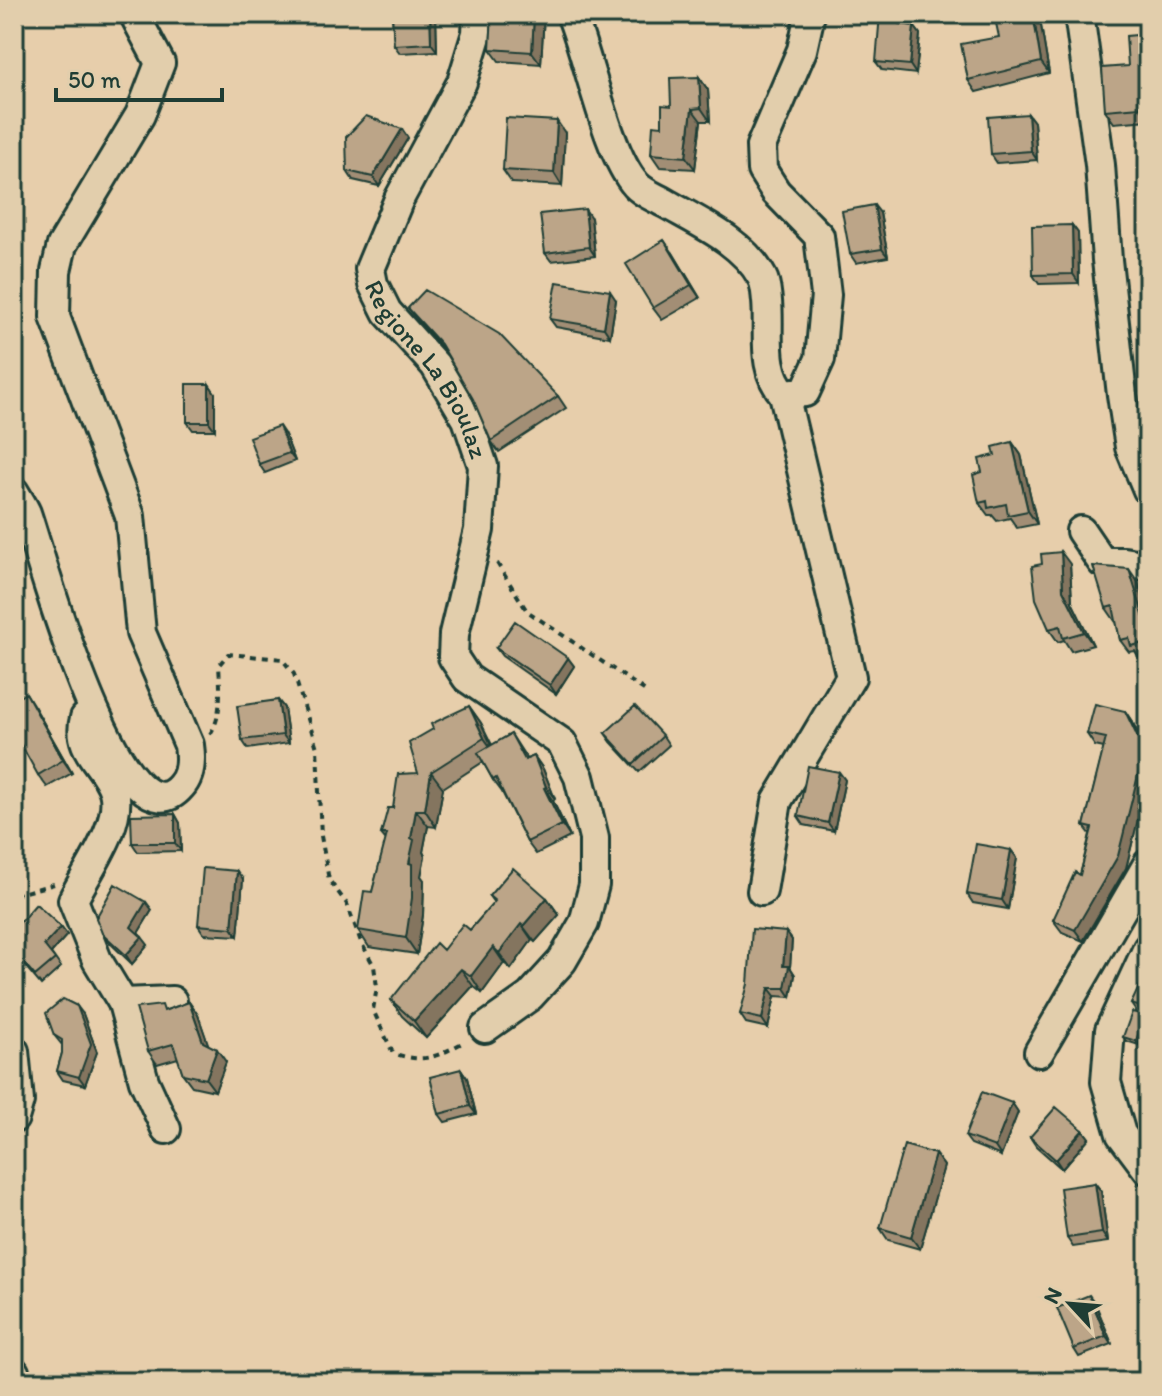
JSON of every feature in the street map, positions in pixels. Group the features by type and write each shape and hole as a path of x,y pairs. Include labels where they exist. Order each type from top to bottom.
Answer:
{"street":[{"path":"14,492 25,510 61,623 111,747 138,786 154,796 163,797 180,788 185,781 191,759 189,745 141,633 130,516 55,317 56,271 62,245 140,115 160,63 134,14"},
{"name":"Regione La Bioulaz","path":"478,14 477,33 462,82 399,199 370,269 373,284 387,312 435,365 467,419 483,466 479,530 454,634 453,657 467,678 562,743 579,777 594,838 594,885 584,923 562,961 530,996 485,1028"},
{"path":"571,14 621,161 636,186 720,235 748,258 764,280 773,382 784,394 851,677 777,801 762,891"},
{"path":"784,394 805,392 820,359 826,295 819,236 776,192 762,170 761,146 802,50 810,14"},
{"path":"1079,14 1100,165 1122,395 1130,447 1148,490"},
{"path":"1081,531 1102,562 1148,566"},
{"path":"95,713 85,718 83,726 87,748 114,790 114,814 108,833 73,900 97,960 123,1003 144,1081 166,1129"},
{"path":"1039,1052 1148,864"},
{"path":"1148,948 1110,1030 1106,1082 1121,1134 1148,1170"},
{"path":"123,1003 172,1001"},
{"path":"14,1051 19,1101 14,1118"},
{"path":"14,1372 18,1382"}],"path":[{"path":"479,530 504,577 527,611 647,692"},
{"path":"189,745 205,741 215,727 219,665 228,654 282,659 294,674 317,748 321,836 329,880 347,904 374,966 377,987 373,1010 393,1053 412,1060 423,1060 466,1042 485,1028"},
{"path":"14,895 84,876"}],"building":[{"path":"392,14 430,14 431,43 394,45"},
{"path":"492,14 534,14 532,52 490,49"},
{"path":"880,14 903,14 900,24 914,26 910,65 876,62"},
{"path":"994,14 1033,14 1041,62 968,80 961,44 999,37"},
{"path":"1148,34 1148,87 1139,88 1140,107 1105,110 1102,68 1128,66 1126,36"},
{"path":"699,77 701,108 692,109 686,157 651,154 653,125 662,126 662,105 671,106 670,78"},
{"path":"1028,114 1031,151 991,154 988,117"},
{"path":"366,116 402,129 373,177 347,171 346,137"},
{"path":"506,118 557,121 554,173 503,170"},
{"path":"874,205 882,249 850,254 842,211"},
{"path":"585,209 589,247 545,253 540,214"},
{"path":"1072,225 1073,274 1033,275 1032,226"},
{"path":"664,240 691,285 653,308 626,264"},
{"path":"1139,252 1148,252 1148,285 1138,285"},
{"path":"557,282 610,291 604,328 550,319"},
{"path":"425,290 499,334 558,396 491,441 473,399 441,344 408,308"},
{"path":"187,384 209,384 209,422 187,422"},
{"path":"279,426 289,453 259,464 249,437"},
{"path":"1012,442 1028,511 1008,515 1006,504 988,508 987,501 979,503 973,475 982,472 979,459 995,455 993,447"},
{"path":"1061,552 1063,590 1084,632 1063,638 1060,626 1049,629 1036,599 1032,566 1042,564 1041,554"},
{"path":"1093,566 1129,569 1144,618 1148,617 1148,642 1131,646 1129,638 1120,640 1113,606 1106,608"},
{"path":"515,621 568,658 550,685 496,648"},
{"path":"26,693 63,760 38,775 14,732 14,700"},
{"path":"278,700 283,735 242,740 237,706"},
{"path":"1095,704 1125,711 1138,738 1148,735 1118,856 1075,930 1053,920 1075,872 1080,875 1092,828 1084,826 1106,738 1087,734"},
{"path":"469,706 484,738 431,772 425,810 416,810 409,863 412,864 412,898 406,938 358,930 364,891 372,892 387,834 381,834 388,808 393,808 398,774 418,773 409,743 433,729 431,724"},
{"path":"635,706 663,736 633,764 605,733"},
{"path":"511,734 525,760 534,756 544,788 562,825 527,842 496,778 493,780 478,753"},
{"path":"808,766 839,772 828,823 798,816"},
{"path":"175,814 175,843 132,843 131,815"},
{"path":"976,844 1011,850 1002,900 967,894"},
{"path":"203,868 237,871 232,928 198,925"},
{"path":"513,868 547,898 523,926 521,924 499,953 493,947 471,976 461,969 414,1021 391,1000 436,943 443,950 463,924 470,930 495,901 489,896"},
{"path":"115,884 146,902 131,927 142,937 126,955 102,933 96,918"},
{"path":"36,904 61,927 44,945 55,959 35,976 14,951 14,929"},
{"path":"752,929 786,932 783,966 789,966 785,988 769,988 762,1019 740,1014 748,984"},
{"path":"1145,974 1148,975 1148,1009 1131,1004"},
{"path":"63,999 77,1006 91,1044 79,1077 57,1071 62,1040 54,1035 46,1013"},
{"path":"189,1002 203,1042 217,1049 206,1079 183,1074 173,1044 148,1051 136,1008 162,1005 164,1011"},
{"path":"1132,1012 1144,1015 1136,1041 1123,1037"},
{"path":"461,1069 470,1106 439,1114 430,1077"},
{"path":"982,1092 1012,1103 995,1147 965,1136"},
{"path":"1148,1100 1148,1135 1144,1101"},
{"path":"1056,1107 1083,1130 1056,1160 1030,1137"},
{"path":"904,1145 935,1154 911,1237 880,1228"},
{"path":"1095,1183 1102,1233 1067,1238 1060,1188"},
{"path":"1089,1295 1106,1336 1074,1349 1057,1308"}]}
